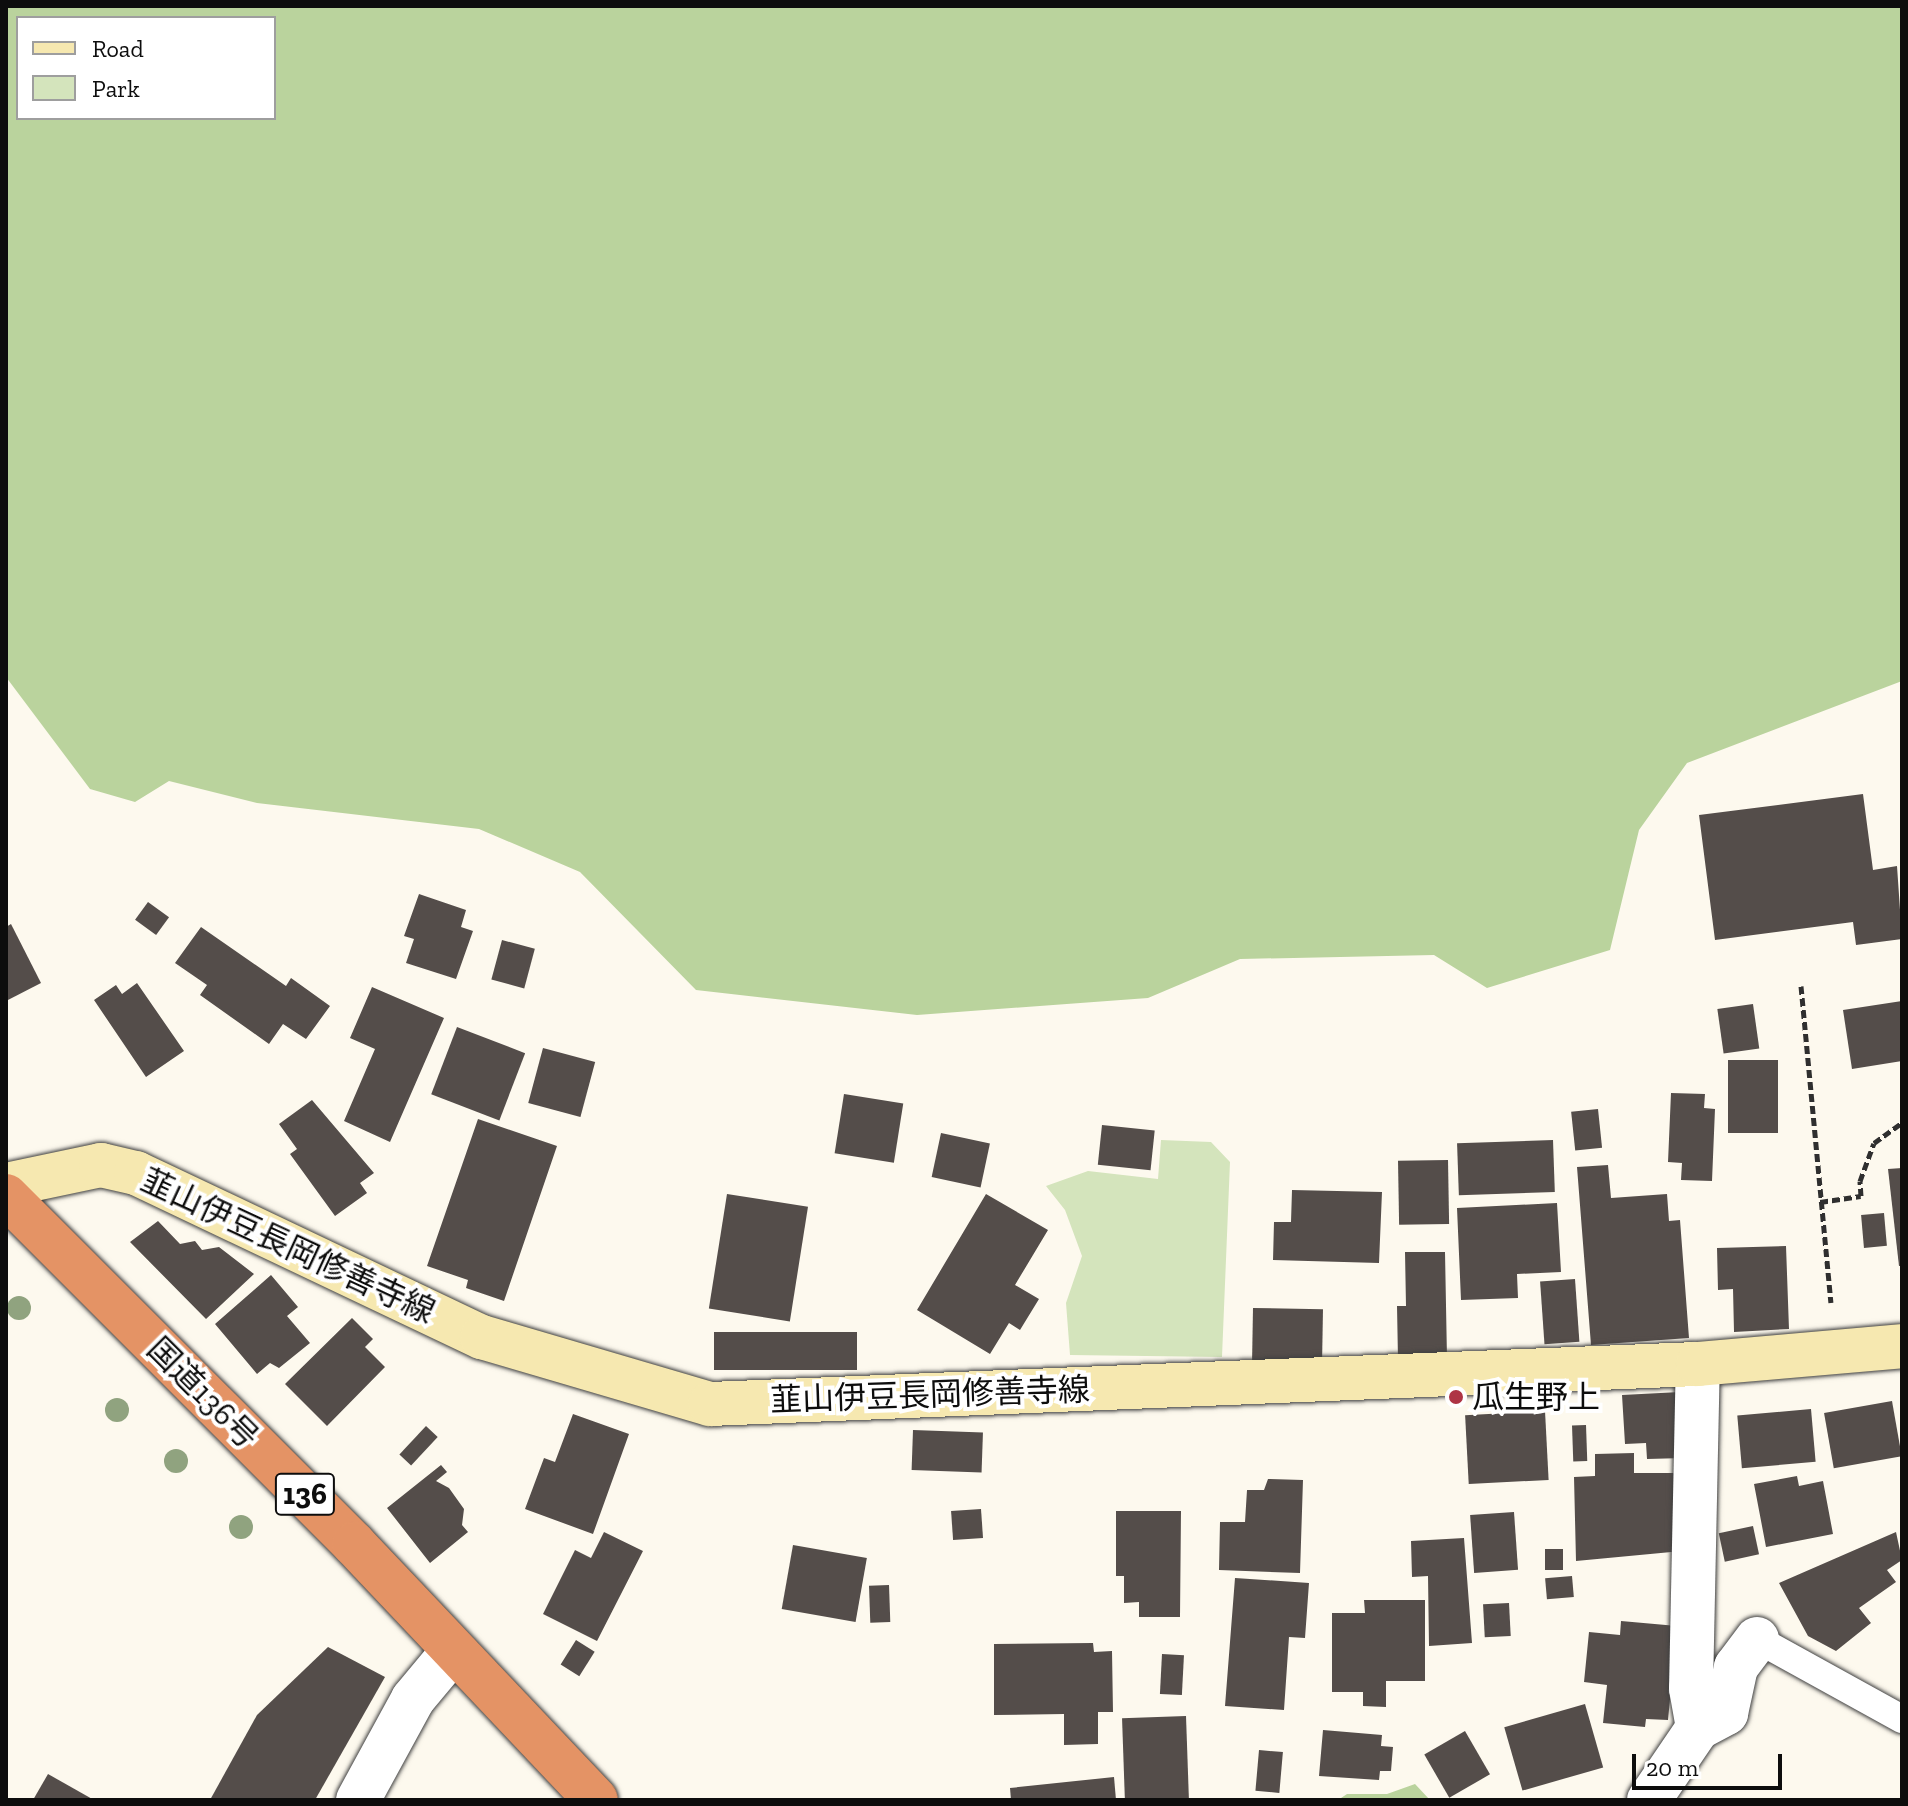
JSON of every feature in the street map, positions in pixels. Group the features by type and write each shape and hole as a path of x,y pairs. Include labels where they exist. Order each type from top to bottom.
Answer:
{"highway":[{"name":"国道136号","path":"6,1196 354,1544 596,1800"}],"main road":[{"name":"韮山伊豆長岡修善寺線","path":"6,1185 101,1165 136,1173 482,1337 710,1404 1698,1364 1902,1346"}],"street":[{"path":"1698,1364 1691,1689 1698,1728"},
{"path":"1649,1800 1698,1728 1726,1713 1736,1667 1757,1639"},
{"path":"358,1800 413,1699 453,1651"}],"lane":[{"path":"1757,1639 1902,1719"}],"path":[{"path":"1801,986 1837,1352"},
{"path":"1820,1202 1861,1196 1860,1181 1874,1143 1902,1123"}],"green space":[{"path":"6,6 1902,6 1902,681 1687,763 1639,830 1610,950 1487,988 1434,955 1240,959 1148,998 917,1015 696,990 580,872 479,829 257,803 169,781 135,802 90,789 6,677"},
{"path":"1161,1140 1211,1142 1230,1162 1222,1357 1070,1355 1066,1303 1082,1256 1065,1210 1046,1186 1088,1171 1158,1179"},
{"path":"1415,1784 1430,1800 1338,1800 1347,1794 1387,1794"}],"building":[{"path":"1863,794 1873,870 1897,866 1902,939 1856,945 1853,922 1715,940 1699,815"},
{"path":"419,894 466,910 461,927 473,931 456,979 406,963 414,939 404,936"},
{"path":"148,902 169,917 156,935 135,920"},
{"path":"11,924 41,983 6,1001 6,927"},
{"path":"201,927 286,986 291,978 330,1006 306,1039 283,1024 269,1044 200,995 207,985 175,963"},
{"path":"502,940 535,949 524,988 491,980"},
{"path":"137,983 184,1051 146,1077 94,1000 116,985 122,994"},
{"path":"372,987 444,1018 390,1142 344,1121 375,1049 350,1038"},
{"path":"1902,1001 1902,1061 1852,1069 1843,1010"},
{"path":"1753,1004 1759,1049 1724,1054 1717,1009"},
{"path":"457,1027 525,1053 499,1120 431,1094"},
{"path":"543,1048 595,1062 580,1117 528,1103"},
{"path":"1728,1060 1778,1060 1778,1133 1728,1133"},
{"path":"1671,1093 1705,1094 1704,1108 1715,1109 1712,1181 1681,1180 1682,1163 1668,1162"},
{"path":"844,1094 903,1103 894,1163 835,1153"},
{"path":"312,1100 374,1173 360,1183 367,1193 335,1216 290,1154 297,1149 279,1124"},
{"path":"1598,1109 1602,1148 1575,1151 1571,1112"},
{"path":"478,1119 557,1146 504,1301 466,1288 468,1280 427,1266"},
{"path":"1102,1125 1155,1131 1151,1170 1098,1165"},
{"path":"941,1133 990,1143 981,1187 932,1177"},
{"path":"1553,1140 1555,1192 1459,1195 1457,1143"},
{"path":"1448,1160 1449,1224 1399,1225 1398,1161"},
{"path":"1608,1165 1611,1198 1667,1194 1669,1221 1680,1220 1689,1338 1591,1345 1577,1167"},
{"path":"1902,1168 1902,1266 1899,1266 1888,1169"},
{"path":"1292,1190 1382,1192 1379,1263 1273,1260 1274,1222 1291,1222"},
{"path":"727,1194 808,1207 790,1321 709,1309"},
{"path":"986,1194 1048,1230 1015,1285 1039,1299 1020,1330 1009,1323 990,1354 917,1310"},
{"path":"1557,1203 1561,1272 1517,1274 1518,1298 1461,1300 1457,1208"},
{"path":"1884,1213 1887,1246 1864,1248 1861,1215"},
{"path":"158,1221 180,1244 195,1241 202,1250 219,1247 254,1274 206,1319 130,1242"},
{"path":"1786,1246 1789,1329 1734,1332 1733,1289 1718,1290 1717,1248"},
{"path":"1405,1252 1445,1252 1447,1358 1398,1360 1397,1306 1406,1306"},
{"path":"271,1275 298,1307 287,1316 310,1343 279,1368 270,1363 257,1374 215,1324"},
{"path":"1575,1279 1579,1342 1544,1344 1540,1281"},
{"path":"1253,1308 1323,1309 1322,1361 1252,1360"},
{"path":"352,1318 373,1339 365,1347 385,1367 327,1426 285,1384"},
{"path":"714,1332 857,1332 857,1370 714,1370"},
{"path":"1680,1392 1684,1458 1647,1459 1646,1443 1625,1444 1622,1395"},
{"path":"1892,1401 1902,1456 1834,1468 1824,1413"},
{"path":"1811,1409 1816,1462 1742,1468 1737,1415"},
{"path":"1545,1411 1549,1480 1469,1484 1465,1415"},
{"path":"573,1414 629,1434 593,1534 525,1509 544,1458 555,1462"},
{"path":"1572,1425 1586,1425 1587,1461 1573,1461"},
{"path":"426,1426 438,1437 411,1465 399,1455"},
{"path":"913,1430 983,1432 982,1472 912,1470"},
{"path":"1634,1453 1634,1473 1680,1473 1682,1551 1576,1561 1574,1477 1595,1476 1595,1454"},
{"path":"441,1465 447,1472 436,1481 449,1488 464,1509 462,1525 468,1532 430,1563 387,1508"},
{"path":"1797,1476 1799,1486 1823,1481 1833,1534 1766,1547 1754,1484"},
{"path":"1268,1479 1303,1480 1300,1573 1219,1570 1220,1522 1245,1522 1247,1490 1264,1490"},
{"path":"981,1509 983,1538 953,1540 951,1511"},
{"path":"1116,1511 1181,1511 1180,1617 1139,1617 1139,1602 1124,1603 1124,1576 1116,1576"},
{"path":"1514,1512 1518,1570 1474,1573 1470,1515"},
{"path":"1753,1526 1759,1554 1725,1562 1719,1533"},
{"path":"604,1532 643,1551 597,1641 543,1614 575,1550 591,1558"},
{"path":"1896,1532 1902,1560 1887,1570 1896,1582 1859,1608 1871,1623 1836,1651 1808,1636 1779,1583"},
{"path":"1464,1538 1472,1643 1429,1646 1428,1576 1412,1577 1411,1541"},
{"path":"793,1545 867,1558 856,1622 782,1609"},
{"path":"1545,1549 1563,1549 1563,1570 1545,1570"},
{"path":"1572,1576 1574,1597 1547,1599 1545,1578"},
{"path":"1235,1578 1309,1583 1305,1638 1289,1637 1284,1710 1225,1706"},
{"path":"889,1585 890,1622 870,1623 869,1586"},
{"path":"1364,1600 1425,1600 1425,1681 1386,1681 1386,1707 1363,1706 1363,1692 1332,1692 1332,1613 1365,1613"},
{"path":"1509,1603 1511,1636 1485,1637 1483,1604"},
{"path":"1621,1621 1677,1626 1668,1720 1646,1719 1645,1727 1603,1723 1607,1685 1584,1682 1589,1632 1620,1635"},
{"path":"576,1640 595,1652 579,1676 561,1665"},
{"path":"1093,1643 1094,1652 1112,1651 1113,1712 1098,1712 1098,1744 1064,1745 1064,1714 994,1715 994,1644"},
{"path":"328,1647 385,1677 315,1800 210,1800 257,1715"},
{"path":"1162,1654 1184,1655 1182,1695 1160,1694"},
{"path":"1585,1704 1603,1767 1522,1791 1504,1727"},
{"path":"1186,1716 1189,1800 1125,1800 1122,1718"},
{"path":"1323,1730 1382,1735 1381,1746 1393,1747 1391,1771 1380,1771 1379,1780 1319,1776"},
{"path":"1465,1731 1490,1774 1449,1798 1424,1754"},
{"path":"1259,1750 1283,1752 1279,1793 1255,1791"},
{"path":"48,1774 94,1800 33,1800"},
{"path":"1114,1777 1116,1800 1011,1800 1010,1788"}],"place":[{"name":"瓜生野上","path":"1456,1397"}]}
